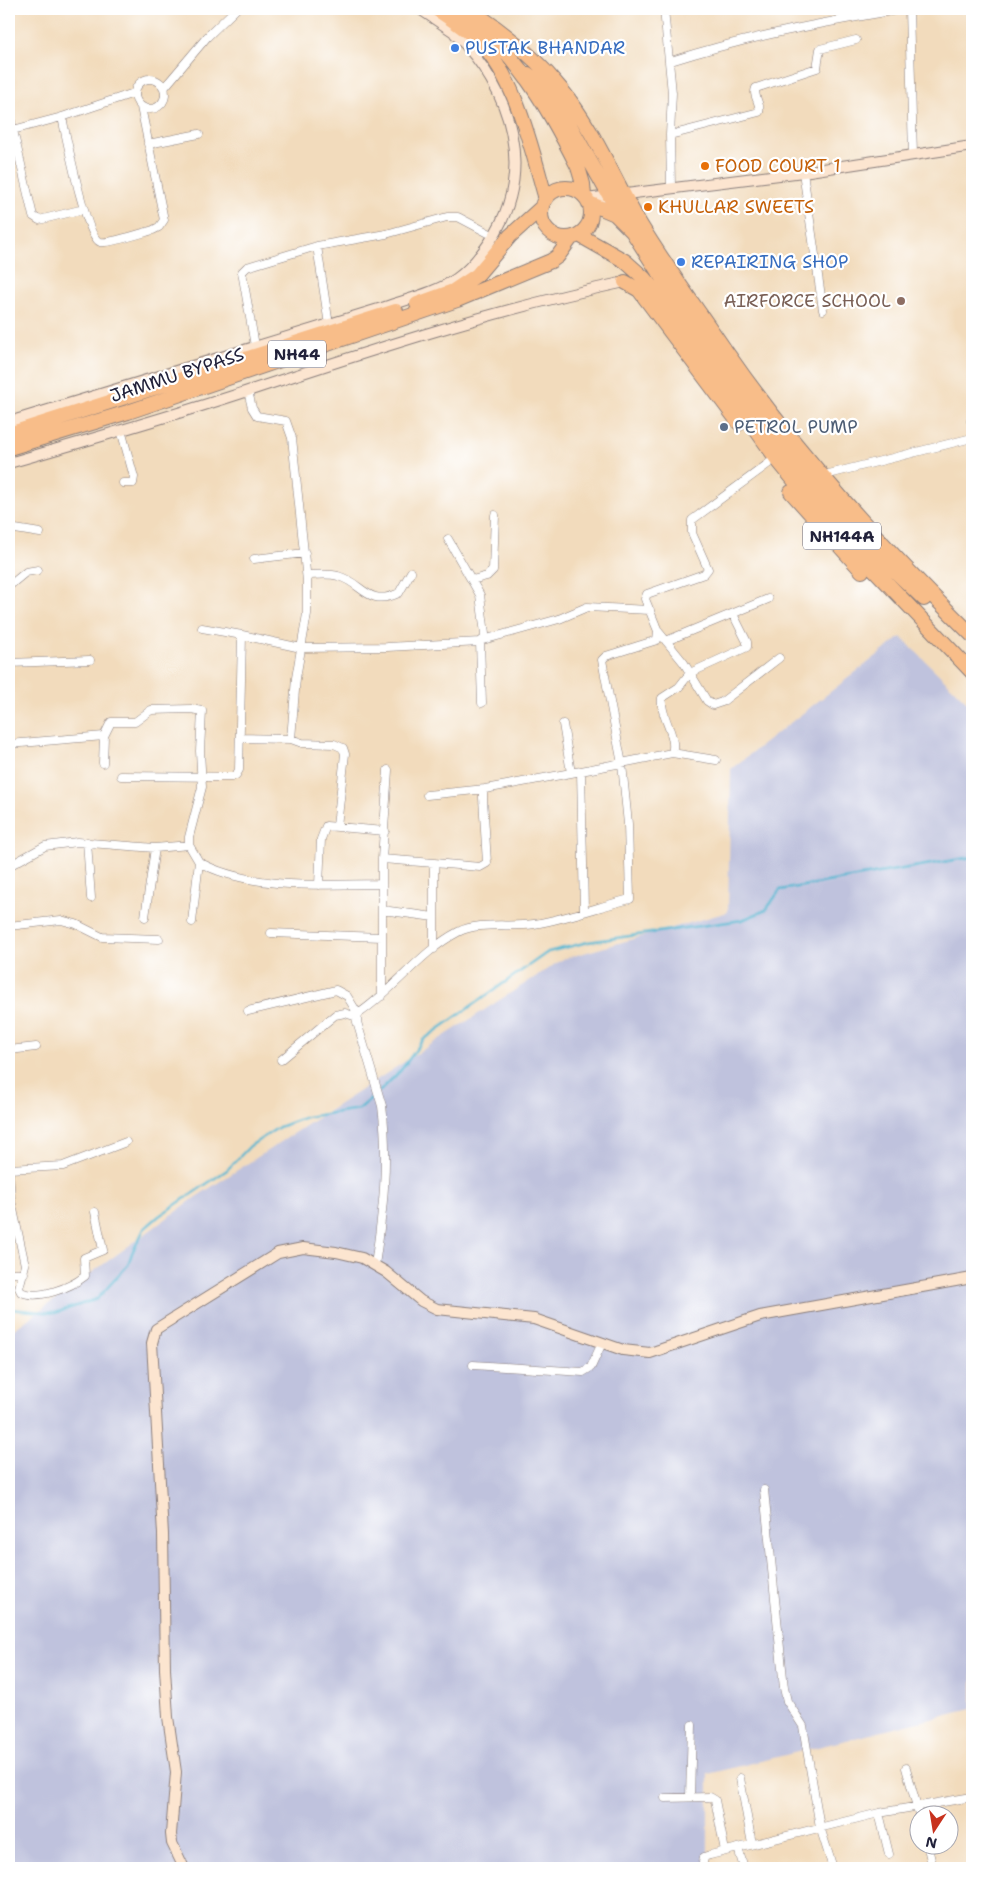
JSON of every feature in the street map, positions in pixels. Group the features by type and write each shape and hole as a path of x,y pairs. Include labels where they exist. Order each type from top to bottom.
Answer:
{"highway":[{"name":"NH44","path":"436,9 485,39 510,89 520,115 544,203 543,223 548,230 563,238 575,236 588,226 591,219 578,168 520,68 485,39 457,9"},
{"path":"474,12 509,36 534,58 562,91 624,192 644,230 799,458"},
{"path":"520,68 544,86 558,104 624,221"},
{"name":"NH44","path":"544,203 560,190 576,191 586,199"},
{"name":"NH144A","path":"586,199 615,214 624,221 722,374"},
{"name":"JAMMU BYPASS","path":"9,434 418,304 452,291 477,275 510,236 544,203"},
{"name":"JAMMU BYPASS","path":"9,448 128,412 457,300 551,262 575,236"},
{"name":"NH144A","path":"575,236 625,261 644,278 722,374 758,424 799,458 877,554 972,647"},
{"path":"625,282 639,290 717,395 772,461 828,535 972,684"},
{"path":"717,395 727,352"},
{"name":"NH144A","path":"758,424 772,461 972,672"},
{"path":"815,477 972,635"}],"street":[{"path":"164,88 207,37 236,9"},
{"path":"9,422 329,324 442,287 457,278 479,257 494,236 511,198 513,146 511,127 504,105 486,69 455,34 420,9"},
{"path":"664,9 671,61 671,186"},
{"path":"671,61 710,48 825,23 903,9"},
{"path":"909,9 913,155"},
{"path":"474,12 485,39"},
{"path":"455,34 485,39"},
{"path":"670,135 759,112 760,107 754,93 756,88 817,68 820,49 856,40"},
{"path":"62,117 84,209 92,235 100,242 159,227 164,220 141,107 137,103 134,93 138,84 147,79 157,80 164,88 165,98 160,106 150,109 141,107"},
{"path":"10,131 62,117 134,93"},
{"path":"9,113 10,131 35,219 39,220 84,209"},
{"path":"148,144 199,134"},
{"path":"586,199 671,186 803,172 972,146"},
{"path":"803,172 823,310"},
{"path":"255,346 244,269 316,246 386,234 453,216 494,236"},
{"path":"316,246 329,324"},
{"path":"9,463 539,301 625,282"},
{"path":"248,391 252,408 257,416 286,422 290,429 307,575 307,614 301,648 292,739"},
{"path":"121,430 134,481 130,484 123,483"},
{"path":"815,477 972,438"},
{"path":"281,1060 335,1015 345,1013 357,1015 382,996 434,949 466,929 534,924 630,900 628,824 622,764 602,660 606,656 654,642 659,636 645,599 647,594 707,572 707,565 690,528 692,520 772,461"},
{"path":"472,580 487,576 493,570 495,515"},
{"path":"9,528 40,533"},
{"path":"448,539 472,580 481,602 485,634 482,641 482,703"},
{"path":"254,559 304,553"},
{"path":"9,586 26,572 38,570"},
{"path":"307,575 339,576 368,596 386,597 399,593 411,572"},
{"path":"666,641 768,599"},
{"path":"202,628 301,648 387,647 482,641 559,619 587,607 650,610"},
{"path":"672,753 673,745 662,705 662,698 679,686 690,673 746,647 747,642 733,614"},
{"path":"658,631 690,673 707,701 713,705 722,702 779,658"},
{"path":"121,776 201,777 236,775 240,765 242,636"},
{"path":"9,663 90,660"},
{"path":"103,763 104,736 111,722 135,722 151,710 198,709 203,713 200,751 200,796 189,837 189,845 199,862 208,867 249,878 320,885 382,884"},
{"path":"563,724 571,773"},
{"path":"9,744 104,736"},
{"path":"240,738 292,739 302,743 334,744 343,748 345,754 337,826"},
{"path":"427,795 486,789 672,753 716,760"},
{"path":"382,996 382,859 388,770"},
{"path":"581,771 584,910"},
{"path":"382,859 480,867 487,863 482,798 483,792 486,789"},
{"path":"320,885 320,850 324,831 328,826 384,831"},
{"path":"9,866 45,846 87,842 154,848 189,845"},
{"path":"87,842 90,898"},
{"path":"145,917 154,848"},
{"path":"192,922 199,862"},
{"path":"434,863 434,949"},
{"path":"382,910 434,917"},
{"path":"9,926 61,920 76,924 102,937 159,939"},
{"path":"270,933 382,937"},
{"path":"248,1011 336,990 347,996 357,1015 384,1119 386,1177 375,1264"},
{"path":"9,1050 36,1047"},
{"path":"95,1212 103,1250 84,1258 85,1276 56,1290 32,1296 19,1290 24,1273 24,1259 10,1200 9,1169 62,1166 126,1142"},
{"path":"184,1868 172,1843 170,1834 176,1772 168,1716 165,1669 163,1534 153,1333 267,1260 290,1250 303,1248 336,1252 362,1258 375,1264 421,1301 437,1309 529,1318 623,1350 650,1352 760,1316 972,1278"},
{"path":"9,1273 24,1273"},
{"path":"473,1365 583,1372 591,1367 602,1343"},
{"path":"764,1490 784,1688 787,1701 803,1726 820,1827 833,1868"},
{"path":"690,1797 692,1725"},
{"path":"906,1768 916,1804"},
{"path":"740,1778 752,1844"},
{"path":"665,1798 710,1797 715,1800 725,1851"},
{"path":"943,1804 972,1797"},
{"path":"702,1868 704,1856 879,1813 908,1811"},
{"path":"879,1813 889,1854"},
{"path":"738,1848 744,1868"},
{"path":"930,1854 933,1868"}],"shaded area":[{"path":"901,637 972,707 972,1709 708,1774 708,1868 9,1868 9,1333 196,1197 563,959 728,912 731,769"}],"waterway":[{"path":"380,1091 401,1070 423,1040 548,952 588,942 742,920 766,910 780,890 972,857"},
{"path":"9,1309 55,1313 97,1299 128,1265 144,1229 159,1216 227,1170 250,1146 279,1127 306,1117 359,1109 376,1095"}],"place":[{"name":"PUSTAK BHANDAR","path":"455,48"},
{"name":"FOOD COURT 1","path":"705,166"},
{"name":"KHULLAR SWEETS","path":"648,207"},
{"name":"REPAIRING SHOP","path":"681,262"},
{"name":"AIRFORCE SCHOOL","path":"901,301"},
{"name":"PETROL PUMP","path":"724,427"}]}
